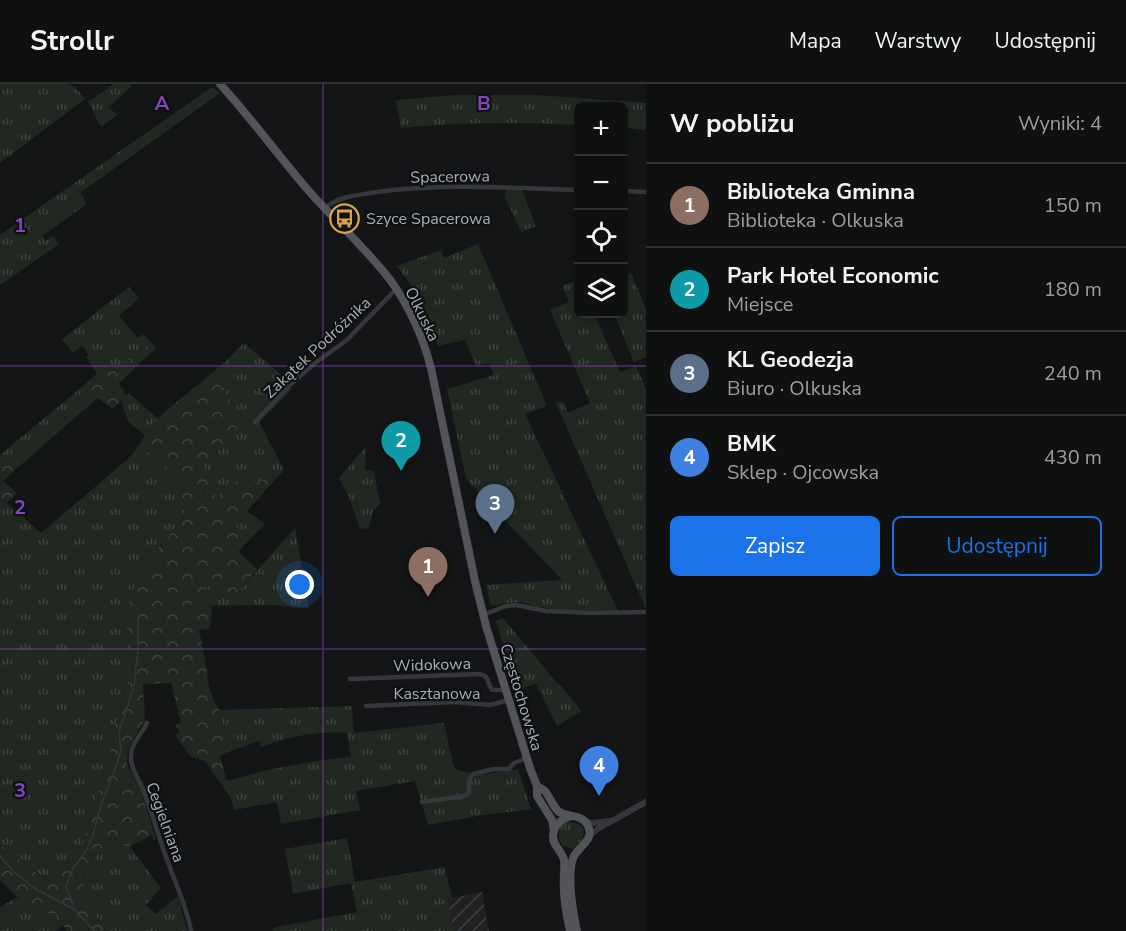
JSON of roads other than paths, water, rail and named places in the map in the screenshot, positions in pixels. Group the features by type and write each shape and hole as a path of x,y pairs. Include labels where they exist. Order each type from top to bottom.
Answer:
{"main road":[{"name":"Olkuska","path":"220,84 396,289 415,322 426,347 431,368 483,615"},
{"name":"Częstochowska","path":"483,615 537,786 537,795 552,820 554,831"},
{"name":"Częstochowska","path":"537,786 545,791 558,811 573,816"},
{"path":"570,931 564,894 564,860 553,840 554,831 561,820 573,816 580,818 589,828 589,837 573,860 572,898 577,931"},
{"path":"558,849 570,853 579,851"}],"street":[{"name":"Spacerowa","path":"325,208 334,201 363,194 412,188 476,186 574,190"},
{"path":"628,191 646,192"},
{"name":"Zakątek Podróżnika","path":"255,422 292,383 347,340 396,289"},
{"path":"483,615 506,606 516,605 546,611 646,612"},
{"name":"Widokowa","path":"350,679 480,674 485,675 492,690 506,690"},
{"name":"Kasztanowa","path":"366,706 454,702 490,705 509,700"},
{"name":"Cegielniana","path":"147,723 131,749 131,759 184,904 191,931"},
{"path":"422,802 464,796 470,791 469,780 473,774 494,769 508,770 511,765 527,758"},
{"path":"589,837 612,820 646,802"},
{"path":"585,822 612,820"}],"waterway":[{"path":"75,910 66,886 72,870 86,851 93,835 121,750 119,732 134,687 138,618"},
{"path":"0,856 12,870 34,888 75,910 95,931"}],"place":[{"name":"Szyce Spacerowa","path":"345,218"},
{"name":"Park Hotel Economic","path":"401,471"},
{"name":"KL Geodezja","path":"495,534"},
{"name":"Biblioteka Gminna","path":"428,597"},
{"name":"BMK","path":"599,796"}]}
